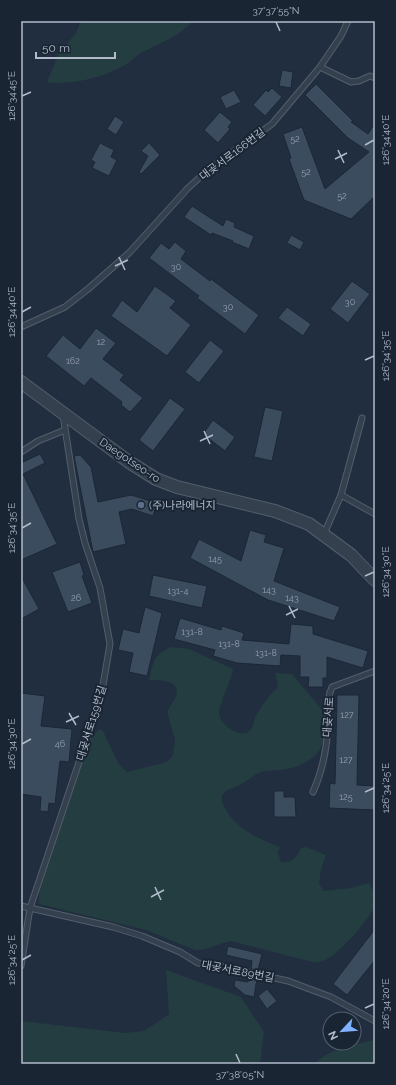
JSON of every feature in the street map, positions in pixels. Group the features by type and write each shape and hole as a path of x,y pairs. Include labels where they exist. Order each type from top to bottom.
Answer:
{"street":[{"name":"Daegotseo-ro","path":"21,382 129,462 156,479 176,487 275,512 309,524 351,555 375,580"}],"lane":[{"name":"대곶서로166번길","path":"21,327 65,307 88,289 129,253 188,188 210,168 272,124 320,67 348,21"},
{"path":"320,67 351,82 359,82 370,76 375,78"},
{"name":"대곶서로159번길","path":"21,966 30,908 101,697 110,644 110,633 100,588 85,543 80,519 63,412"},
{"path":"324,534 341,495 362,418"},
{"path":"21,452 38,441 66,430"},
{"path":"341,495 375,514"},
{"name":"대곶서로","path":"313,792 322,774 328,724 328,699 332,687 375,671"},
{"name":"대곶서로89번길","path":"21,906 113,927 142,936 180,952 198,963 220,966 288,981 307,987 331,997 375,1021"}],"green space":[{"path":"81,21 193,21 188,27 175,36 141,53 115,70 97,77 77,82 47,82 58,55 76,33"},
{"path":"171,647 189,649 233,669 219,714 224,723 233,731 244,733 248,732 252,728 255,717 260,709 277,688 278,684 275,673 292,674 324,712 323,742 319,751 311,759 295,767 261,772 225,792 222,798 226,810 236,823 257,837 280,847 278,853 281,862 291,861 296,857 301,848 306,847 326,855 321,869 319,884 324,891 351,888 369,883 373,890 375,903 369,916 363,925 339,950 322,962 313,962 231,941 200,950 195,950 146,930 39,904 44,875 60,824 91,739 99,729 103,731 118,763 127,772 163,763 169,760 173,755 175,740 167,711 173,703 177,690 172,683 166,681 149,680 157,656"},
{"path":"166,970 241,997 264,1032 260,1064 21,1064 21,1021 125,1033 144,1031 169,1014"},
{"path":"375,1040 375,1064 316,1064 320,1059 334,1051 362,1051 362,1043"}],"building":[{"path":"282,70 293,72 291,88 279,86"},
{"path":"316,84 353,121 351,122 368,134 375,123 375,196 351,219 304,200 289,159 291,158 283,134 302,127 325,189 369,152 348,138 305,95"},
{"path":"272,88 282,97 265,116 253,105 266,90 268,92"},
{"path":"234,90 241,102 226,109 220,97"},
{"path":"220,112 232,122 228,127 230,129 218,143 204,130"},
{"path":"115,116 124,122 116,135 107,129"},
{"path":"100,143 114,150 111,157 117,160 109,176 92,168 95,162 91,160"},
{"path":"149,143 160,155 141,174 139,172 148,156 141,151"},
{"path":"192,206 223,226 226,219 235,223 234,227 254,236 249,249 212,233 211,235 184,217"},
{"path":"291,235 304,242 300,250 287,243"},
{"path":"175,242 186,251 181,259 210,281 211,279 259,315 245,334 197,298 199,296 149,258 161,243 169,249"},
{"path":"352,281 370,294 348,323 330,309"},
{"path":"155,286 176,301 170,308 191,325 167,356 111,316 122,300 137,312"},
{"path":"287,307 311,324 303,336 278,318"},
{"path":"96,328 116,343 103,359 124,375 120,380 143,398 130,412 121,405 122,402 91,378 84,386 46,356 63,335 80,349"},
{"path":"210,340 224,351 199,383 185,372"},
{"path":"170,398 185,409 153,451 139,440"},
{"path":"265,407 283,411 272,461 254,457"},
{"path":"213,420 235,437 225,451 203,434"},
{"path":"40,454 45,463 23,474 57,544 21,560 21,463"},
{"path":"80,455 91,467 98,502 131,495 157,503 153,516 132,509 119,512 126,544 93,552 74,456"},
{"path":"250,530 266,535 264,542 284,548 274,581 340,607 334,621 268,600 190,558 199,539 241,561"},
{"path":"80,562 84,575 82,576 92,603 68,612 52,572"},
{"path":"153,575 207,586 202,608 149,596"},
{"path":"21,576 39,609 21,619"},
{"path":"145,607 162,613 147,676 129,672 133,653 118,650 123,629 139,633"},
{"path":"180,618 221,630 222,626 244,633 242,640 289,644 291,624 313,626 313,634 368,651 363,668 327,657 327,678 323,678 323,687 308,687 309,677 300,677 300,656 281,655 280,666 237,663 213,656 215,650 174,639"},
{"path":"21,693 45,696 41,726 72,729 69,762 60,761 55,804 49,803 48,812 40,811 41,797 21,794"},
{"path":"337,695 359,695 357,785 375,786 375,810 329,808 330,783 335,784"},
{"path":"274,791 284,791 284,797 295,797 296,817 274,817"},
{"path":"375,929 375,960 347,995 333,984"},
{"path":"228,946 262,954 258,970 251,969 252,961 226,955"},
{"path":"249,977 257,978 254,997 245,995 234,986 235,980 248,982"},
{"path":"267,989 277,1001 267,1009 258,996"}],"place":[{"name":"(주)나라에너지","path":"141,505"}]}
